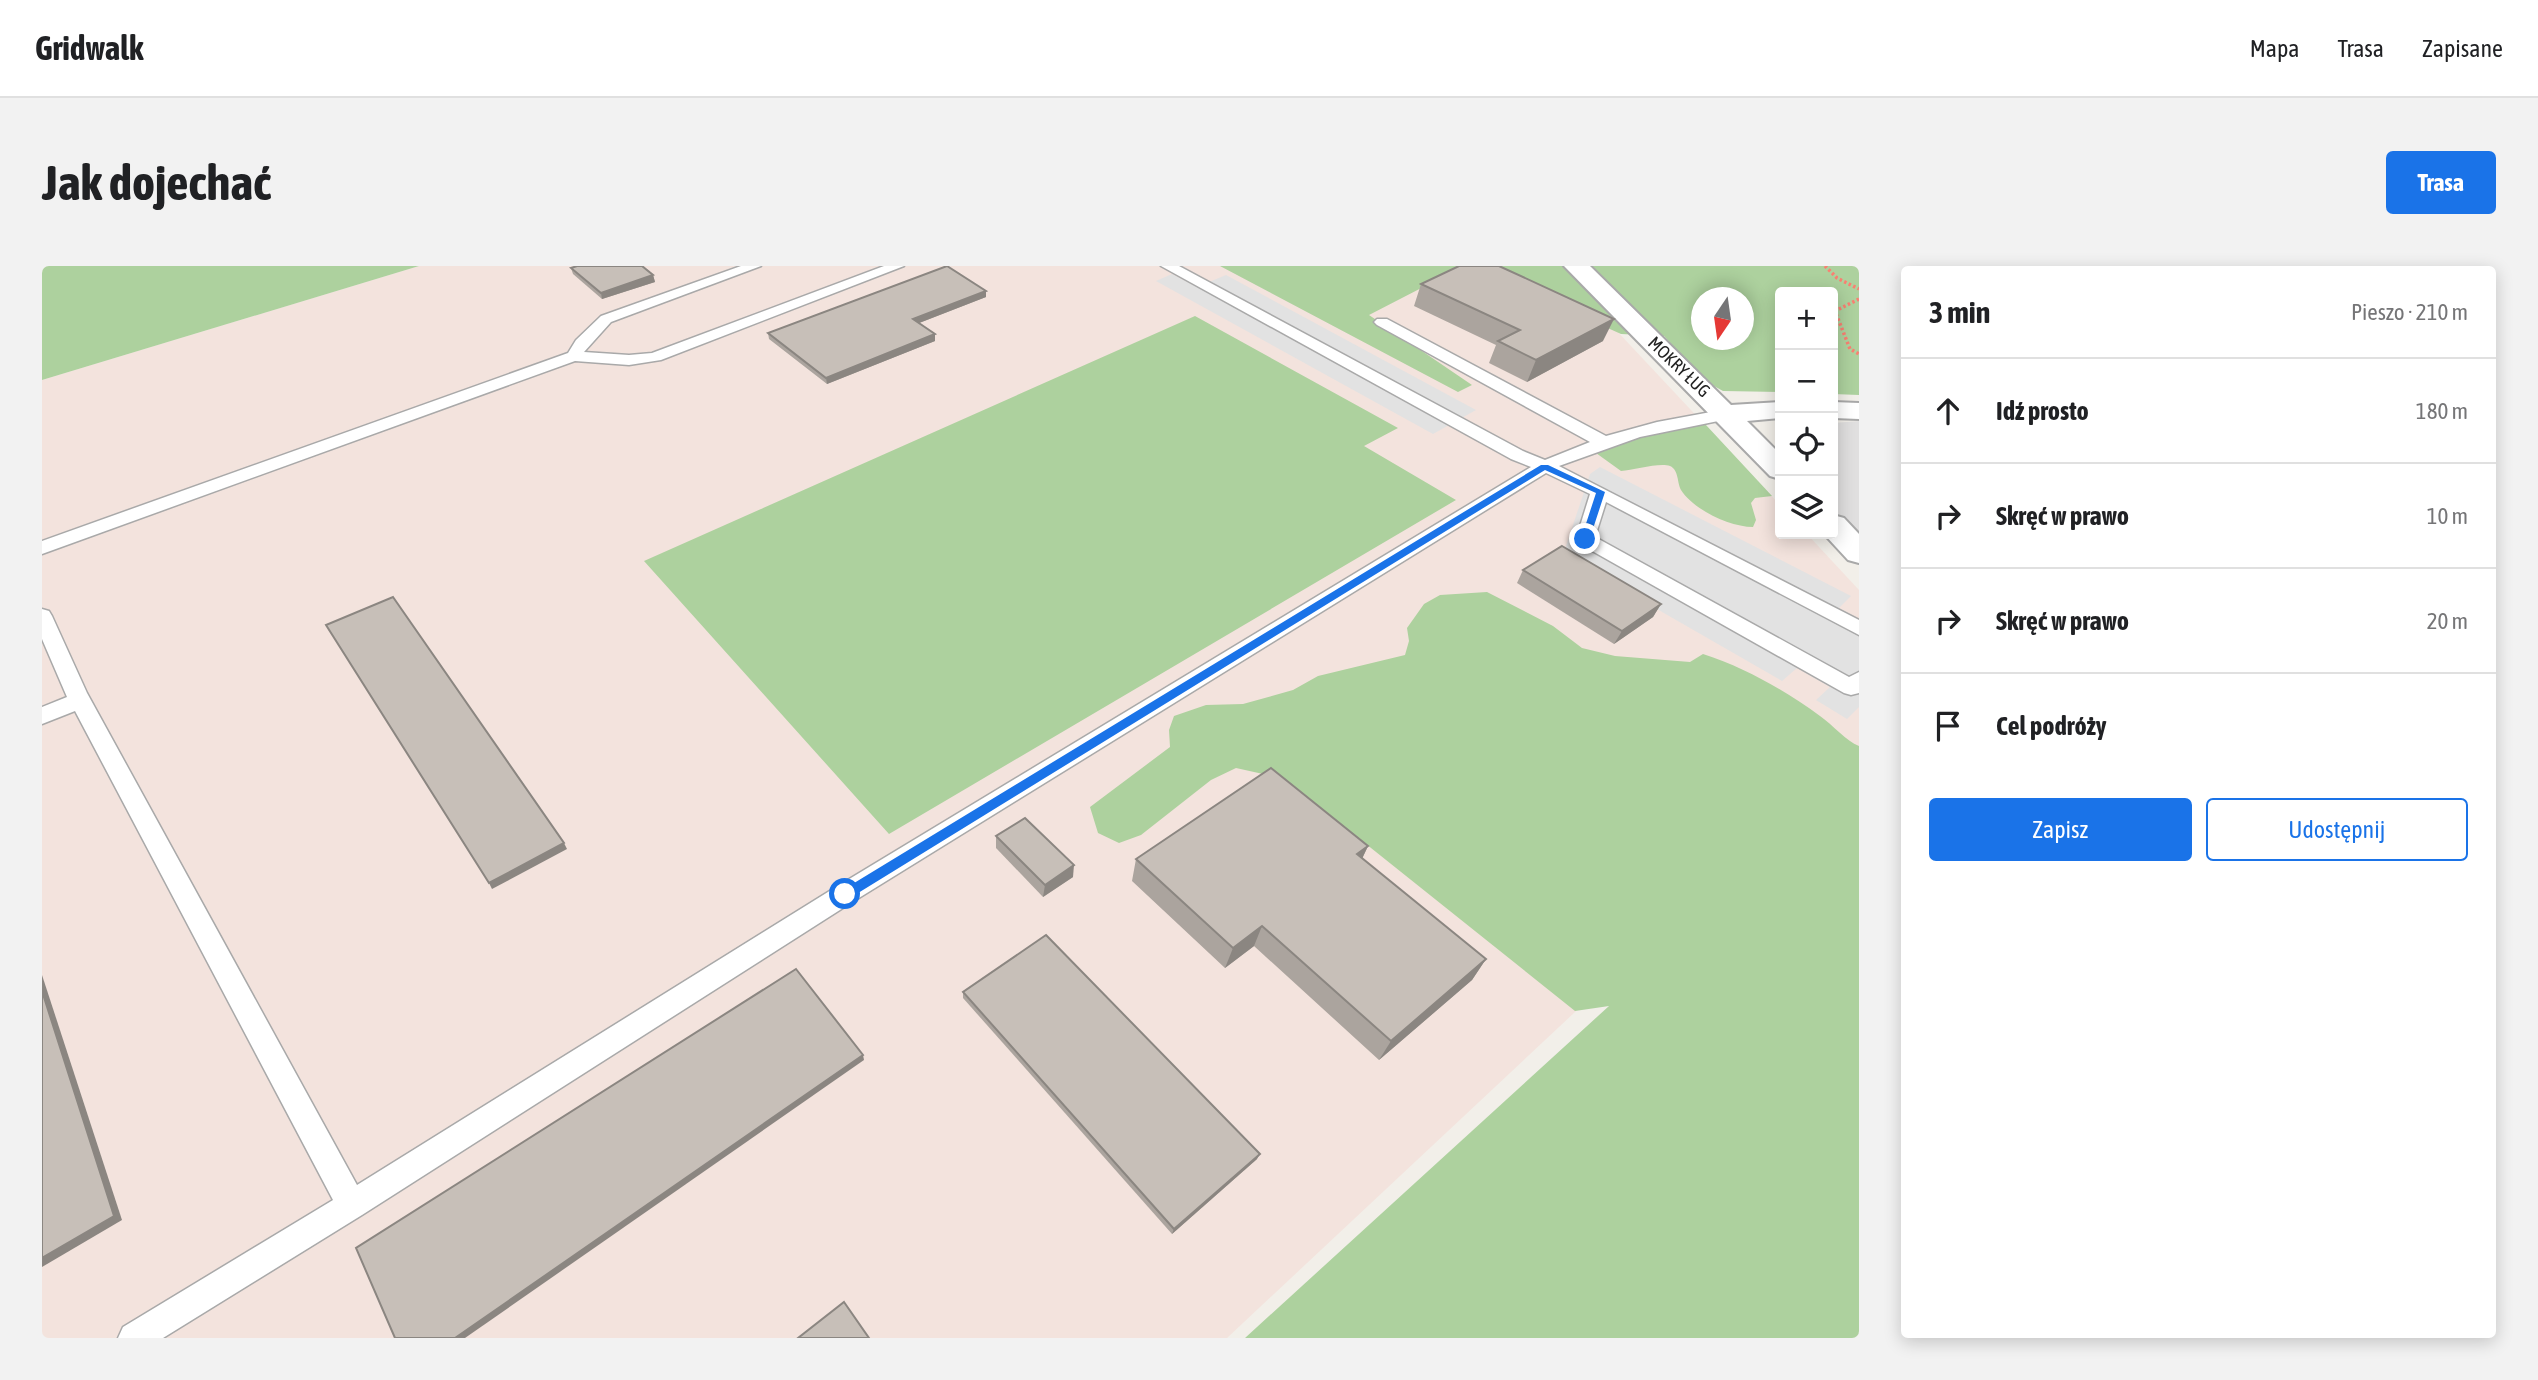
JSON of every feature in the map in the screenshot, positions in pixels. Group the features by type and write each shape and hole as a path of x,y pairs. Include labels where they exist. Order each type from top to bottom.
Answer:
{"street":[{"name":"MOKRY ŁUG","path":"1576,266 1775,465"},
{"path":"1727,414 1775,410"},
{"path":"1838,410 1859,411"},
{"path":"1838,531 1859,553"}],"lane":[{"path":"574,356 606,319 754,266"},
{"path":"42,548 574,356 629,360 655,357 897,266"},
{"path":"1168,266 1517,455 1600,492 1859,628"},
{"path":"1382,321 1604,442"},
{"path":"134,1338 352,1205 845,894 1545,466 1604,442 1677,422 1727,414"},
{"path":"1600,492 1585,539 1851,688 1859,679"},
{"path":"42,617 80,700 352,1205"},
{"path":"42,716 80,700"}],"path":[{"path":"1825,266 1837,278 1859,289"},
{"path":"1859,299 1835,312 1850,349 1859,354"}],"shaded area":[{"path":"419,266 1556,266 1775,500 1775,539 1812,539 1859,590 1859,746 1227,1338 42,1338 42,380"},
{"path":"1172,274 1197,287 1226,275 1476,410 1433,434 1156,281"},
{"path":"1859,421 1859,541 1838,518 1838,423"},
{"path":"1600,467 1851,596 1839,608 1859,619 1859,707 1847,719 1816,700 1830,687 1797,668 1782,681 1563,555 1590,474"}],"green space":[{"path":"42,266 419,266 42,380"},
{"path":"1220,266 1464,266 1369,315 1472,385 1458,392"},
{"path":"1469,266 1859,266 1859,395 1838,394 1838,287 1775,287 1775,392 1723,391 1703,380 1664,336 1621,334"},
{"path":"1195,316 1398,428 1364,446 1456,500 889,834 644,561"},
{"path":"1706,425 1772,496 1755,498 1751,503 1756,520 1753,527 1724,521 1694,504 1681,490 1676,474 1670,466 1621,471 1596,453 1607,445 1682,426"},
{"path":"1487,592 1553,626 1582,648 1615,656 1690,662 1703,654 1734,666 1793,697 1859,746 1859,1338 1245,1338 1609,1006 1575,1011 1361,840 1276,777 1236,768 1211,780 1141,835 1119,843 1098,833 1090,807 1170,747 1169,730 1174,716 1206,705 1243,704 1293,690 1318,676 1405,655 1409,641 1407,628 1424,604 1440,595"}],"building":[{"path":"642,266 653,275 601,293 571,268"},
{"path":"947,266 986,291 913,319 935,334 826,378 768,333"},
{"path":"1459,266 1499,266 1614,319 1536,360 1498,341 1520,330 1421,284"},
{"path":"1562,546 1661,604 1622,631 1523,570"},
{"path":"393,597 564,843 489,883 326,625"},
{"path":"1271,768 1368,846 1357,854 1486,959 1391,1041 1262,926 1233,948 1136,859"},
{"path":"1025,818 1074,865 1045,885 996,836"},
{"path":"1046,935 1260,1154 1174,1229 963,992"},
{"path":"796,969 863,1055 455,1338 395,1338 356,1248"},
{"path":"42,991 114,1216 42,1258"},
{"path":"844,1302 869,1338 798,1338"}],"route":[{"path":"845,894 1545,466 1600,492 1585,539"}]}
